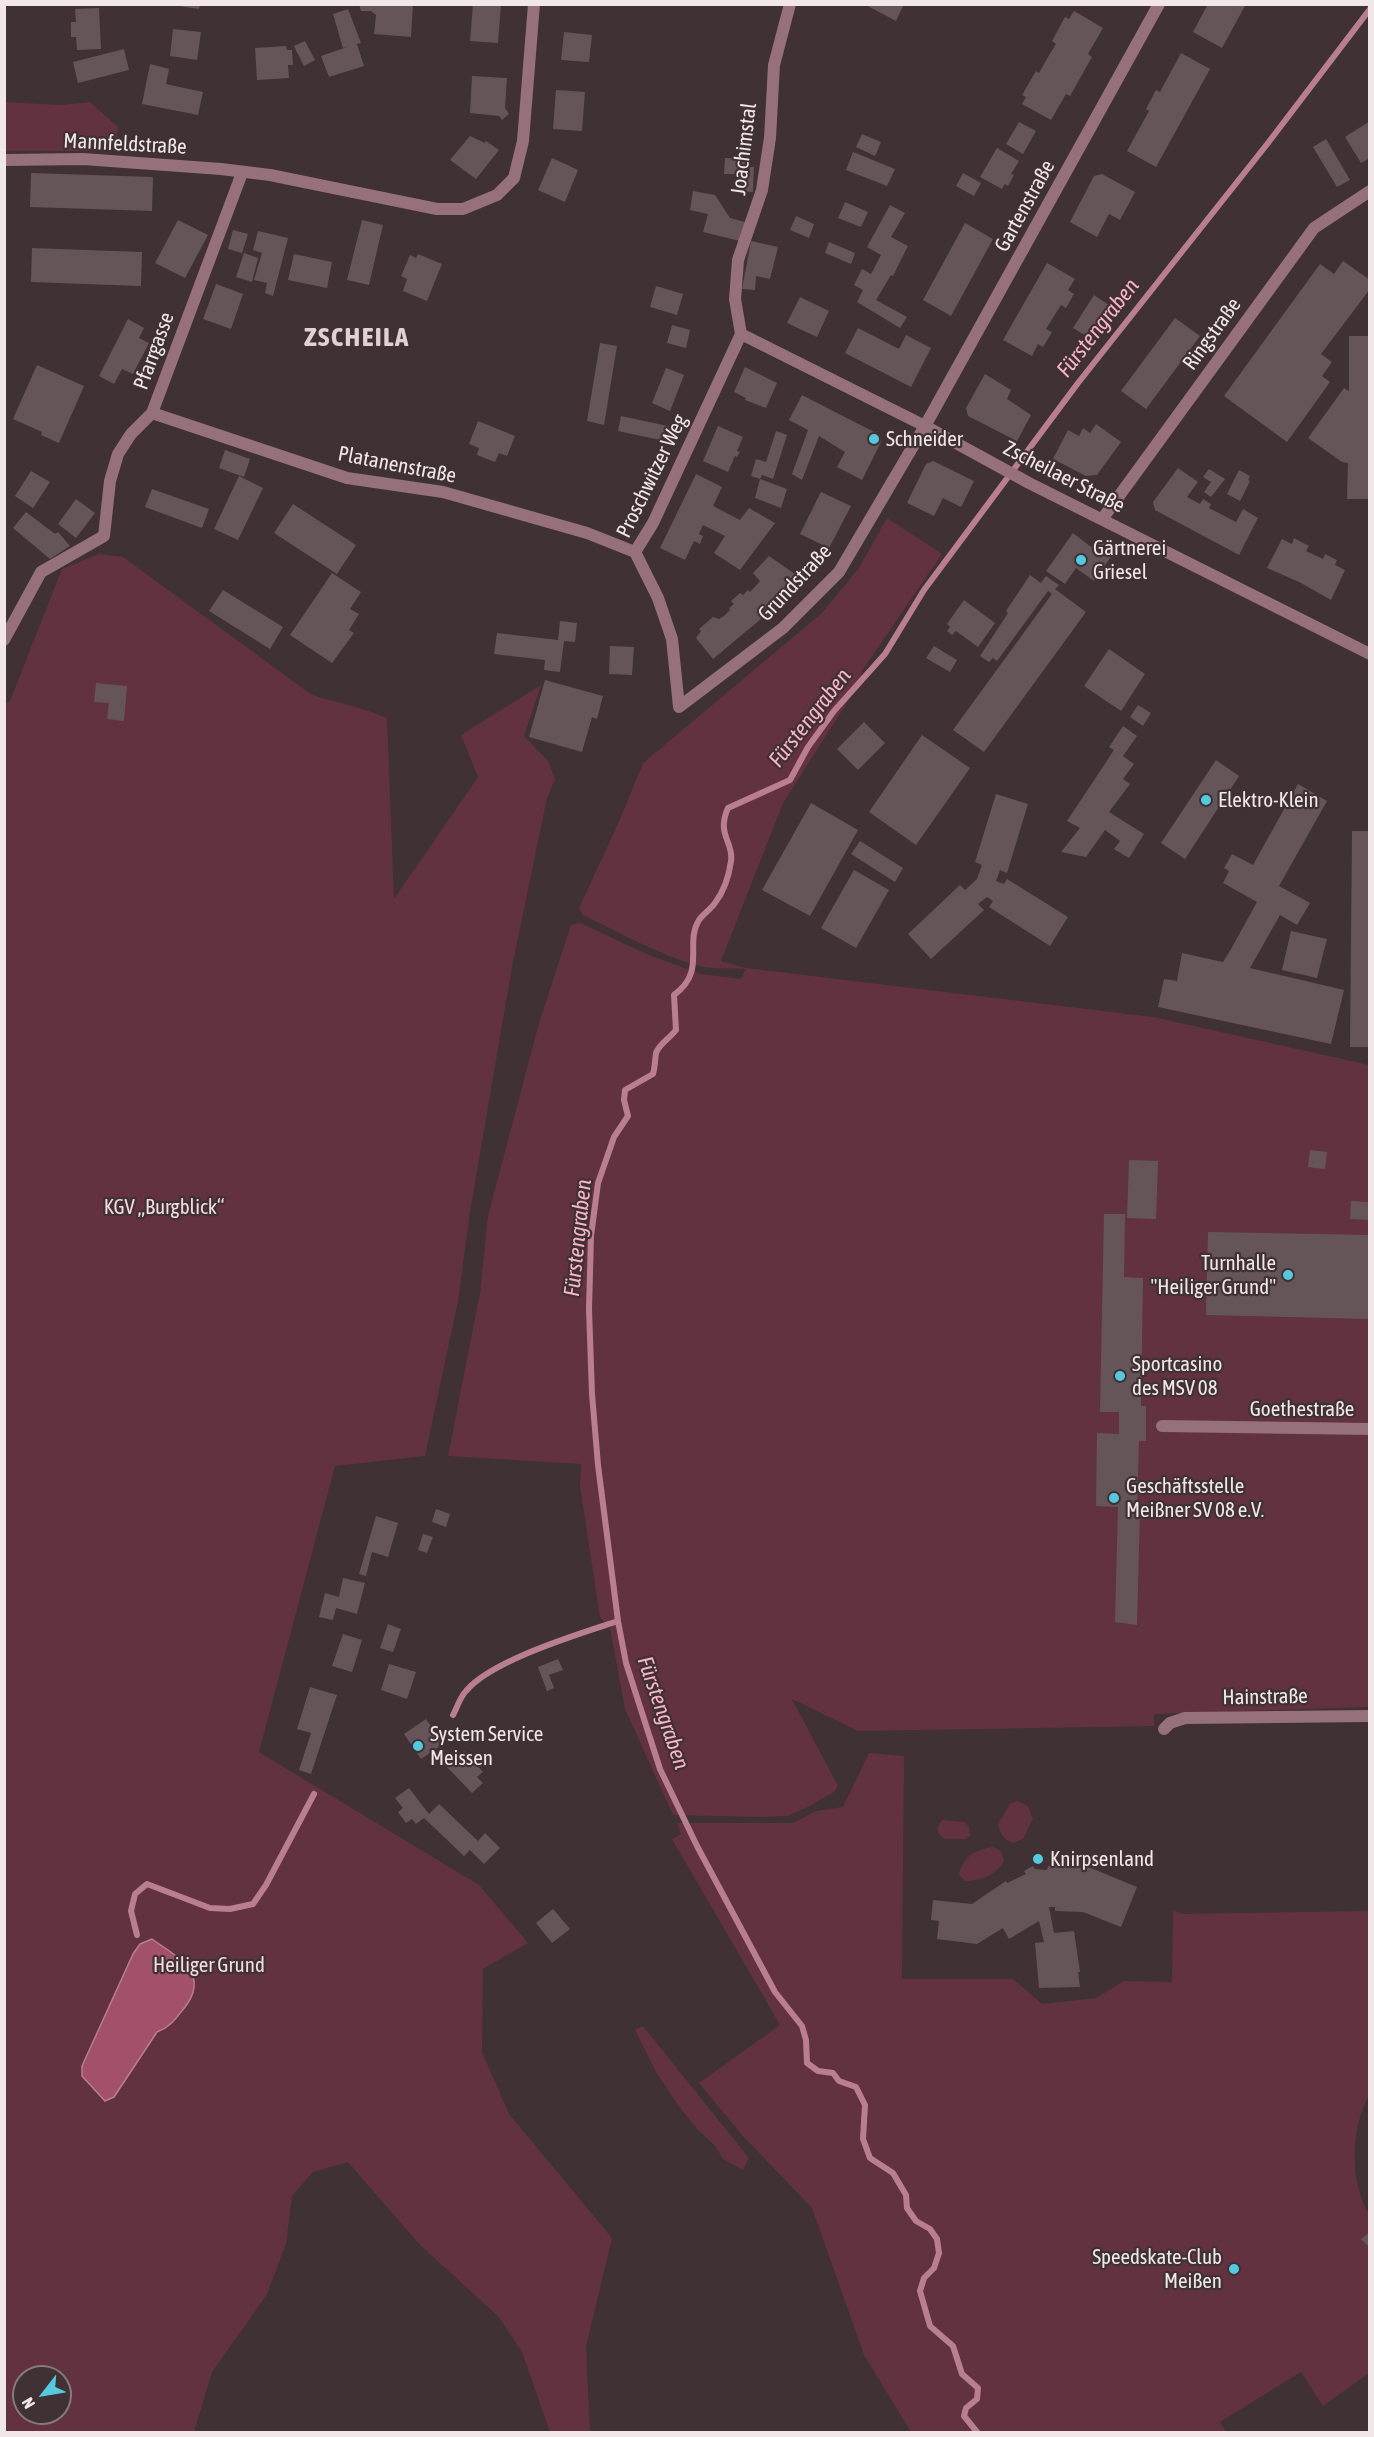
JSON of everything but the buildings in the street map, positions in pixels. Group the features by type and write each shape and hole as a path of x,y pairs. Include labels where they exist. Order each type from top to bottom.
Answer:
{"street":[{"name":"Mannfeldstraße","path":"4,160 83,159 221,169 270,175 437,209 463,209 497,195 514,178 523,141 534,4"},
{"name":"Joachimstal","path":"741,334 735,299 738,260 762,190 770,138 774,65 790,4"},
{"name":"Gartenstraße","path":"925,426 1159,4"},
{"name":"Pfarrgasse","path":"4,640 41,572 104,536 110,481 118,454 131,434 152,413 242,173"},
{"name":"Ringstraße","path":"1103,518 1314,228 1370,191"},
{"name":"Zscheilaer Straße","path":"741,334 925,426 1029,483 1103,518 1370,654"},
{"name":"Proschwitzer Weg","path":"680,707 672,639 658,598 635,552 653,523 741,334"},
{"name":"Platanenstraße","path":"152,413 347,478 443,492 587,533 635,552"},
{"name":"Grundstraße","path":"680,707 783,628 839,572 925,426"},
{"name":"Goethestraße","path":"1162,1426 1370,1429"},
{"name":"Hainstraße","path":"1164,1729 1170,1723 1185,1718 1370,1716"}],"green space":[{"path":"4,102 60,105 90,102 118,127 115,149 112,151 5,151"},
{"path":"887,518 942,554 862,671 861,681 783,803 721,961 746,968 1153,1017 1369,1065 1369,1707 1154,1714 1154,1726 858,1731 792,1699 838,1786 834,1792 787,1816 673,1815 625,1709 610,1628 600,1617 580,1486 581,1464 448,1456 480,1293 488,1216 539,1023 571,925 580,923 649,955 701,974 741,979 746,969 705,967 684,961 655,950 583,915 579,908 643,763 822,613 859,568"},
{"path":"99,554 123,557 312,695 387,718 394,899 478,777 461,735 541,685 524,736 548,761 555,779 547,798 512,967 470,1212 458,1301 425,1456 335,1466 259,1752 479,1885 528,1943 483,1969 482,2052 509,2114 612,2238 586,2347 590,2432 550,2432 522,2352 499,2317 420,2245 348,2162 313,2172 292,2196 286,2244 266,2296 212,2372 194,2432 5,2432 4,704 10,701 62,569"},
{"path":"869,1753 904,1756 902,1979 1013,1979 1042,2004 1096,1998 1124,1981 1172,1982 1173,1911 1184,1914 1369,1911 1369,2095 1363,2108 1356,2138 1355,2171 1369,2214 1369,2373 1323,2406 1301,2372 1220,2422 1226,2432 911,2432 864,2355 812,2208 742,2135 699,2083 780,2025 672,1839 681,1834 677,1823 793,1823 816,1811 843,1807"},
{"path":"1017,1801 1028,1806 1033,1819 1023,1839 1013,1843 1002,1836 998,1824 1010,1804"},
{"path":"942,1820 965,1822 969,1827 970,1836 965,1839 944,1839 938,1832 938,1826"},
{"path":"993,1847 1001,1851 1004,1861 997,1870 976,1880 965,1881 959,1875 963,1863 970,1855"},
{"path":"643,2026 749,2158 743,2170 723,2159 716,2147 697,2129 678,2105 656,2072 635,2030"}],"shaded area":[{"path":"152,1939 188,1967 193,1975 192,1995 173,2022 157,2032 114,2097 105,2101 82,2076 82,2066 133,1954 140,1944"}],"waterway":[{"name":"Fürstengraben","path":"977,2432 964,2416 966,2408 977,2399 978,2388 962,2374 953,2346 930,2326 920,2291 924,2278 934,2268 939,2253 937,2239 930,2229 916,2221 907,2208 906,2195 893,2173 870,2158 863,2139 865,2105 856,2087 839,2081 833,2073 818,2071 807,2063 806,2040 802,2026 775,1992 697,1846 660,1769 626,1663 618,1621 598,1465 592,1394 589,1309 591,1236 598,1183 614,1137 628,1116 624,1100 625,1090 653,1074 657,1050 676,1030 674,995 690,977 695,929 699,920 718,898 729,872 731,854 724,832 728,808 790,780 808,747 834,711 885,654 924,590 1078,383 1268,143 1370,9"},
{"path":"453,1715 466,1691 495,1669 537,1649 618,1621"},
{"path":"137,1935 131,1911 135,1894 147,1884 210,1908 230,1909 253,1904 266,1885 314,1794"}],"place":[{"name":"Schneider","path":"874,439"},
{"name":"Gärtnerei Griesel","path":"1081,560"},
{"name":"Elektro-Klein","path":"1206,800"},
{"name":"Turnhalle \"Heiliger Grund\"","path":"1288,1275"},
{"name":"Sportcasino des MSV 08","path":"1120,1376"},
{"name":"Geschäftsstelle Meißner SV 08 e.V.","path":"1114,1498"},
{"name":"System Service Meissen","path":"418,1746"},
{"name":"Knirpsenland","path":"1038,1859"},
{"name":"Speedskate-Club Meißen","path":"1234,2269"}],"district":[{"name":"ZSCHEILA","path":"357,337"}],"park label":[{"name":"KGV „Burgblick“","path":"164,1207"},
{"name":"Heiliger Grund","path":"209,1965"}]}
